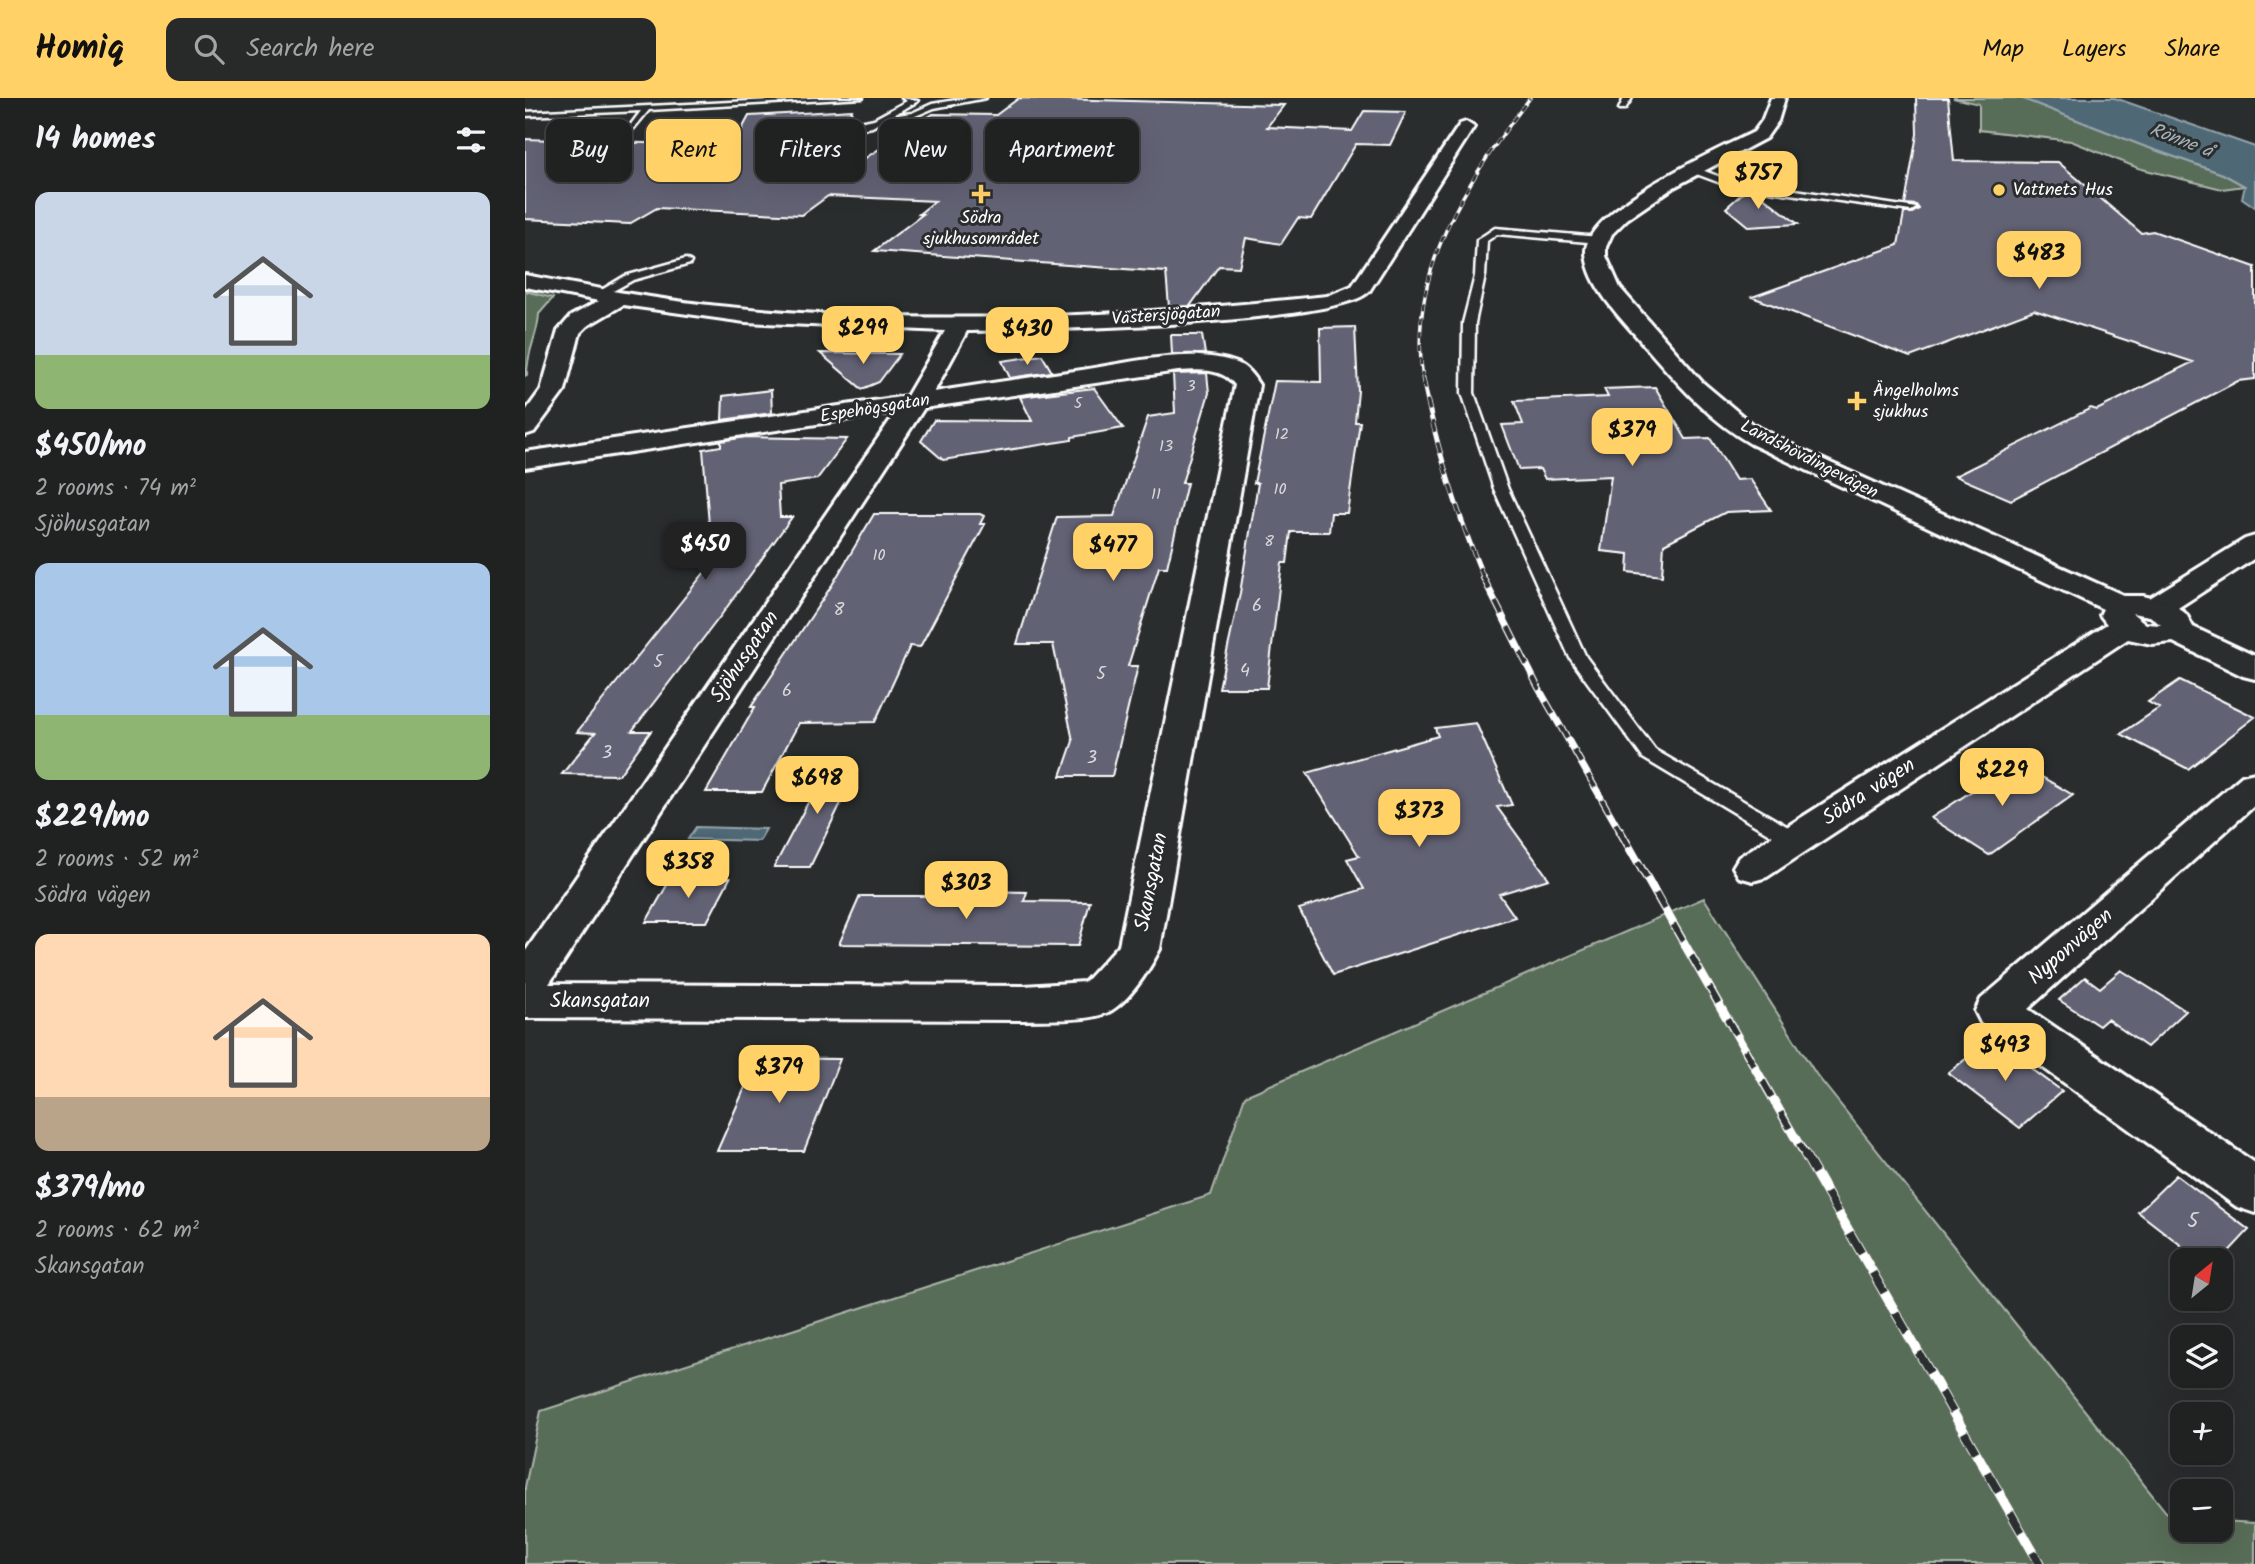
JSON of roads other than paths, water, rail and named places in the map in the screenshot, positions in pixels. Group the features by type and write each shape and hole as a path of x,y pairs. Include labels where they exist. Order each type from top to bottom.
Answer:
{"street":[{"path":"1599,240 1630,207 1760,135 1770,121 1778,98"},
{"name":"Västersjögatan","path":"525,281 747,316 960,324 1114,321 1227,337 1344,298 1360,290 1466,127"},
{"name":"Landshövdingevägen","path":"1599,240 1596,255 1599,264 1625,310 1713,407 1733,422 2124,616"},
{"path":"525,427 553,390 569,331 611,295"},
{"name":"Sjöhusgatan","path":"525,986 916,401 960,324"},
{"name":"Espehögsgatan","path":"525,460 1154,366 1227,337"},
{"name":"Skansgatan","path":"525,1001 1024,1003 1096,999 1121,974 1139,949 1247,384 1227,337"},
{"path":"525,393 553,390"},
{"path":"2166,620 2255,545"},
{"path":"2124,616 2137,604 2255,669"},
{"name":"Södra vägen","path":"1753,867 2124,616"},
{"name":"Nyponvägen","path":"2255,785 1997,1012 2255,1191"}],"lane":[{"path":"525,114 859,98"},
{"path":"877,121 914,101 906,98"},
{"path":"886,114 913,115 932,106 982,98"},
{"path":"1622,107 1628,98"},
{"path":"632,128 647,108"},
{"path":"1694,170 1725,182 1910,208"},
{"path":"1599,240 1495,231 1482,240 1480,276 1469,323 1468,393 1501,489 1578,657 1649,754 1795,840"},
{"path":"611,295 629,278 686,262"}],"water":[{"name":"Rönne å","path":"2021,98 2115,98 2255,147 2255,207 2242,198 2245,186 2223,174"},
{"path":"696,827 766,829 759,841 688,839"}],"railway":[{"path":"1423,379 1420,339 1424,301 1433,264 1464,194 1530,98"},
{"path":"1423,378 1448,480 1484,579"},
{"path":"1484,579 1538,687 1621,833"},
{"path":"1620,831 1805,1155"},
{"path":"1804,1153 2040,1564"}],"place":[{"name":"Vattnets Hus","path":"1999,190"},
{"name":"Södra sjukhusområdet","path":"981,194"},
{"name":"Ängelholms sjukhus","path":"1857,401"}]}
